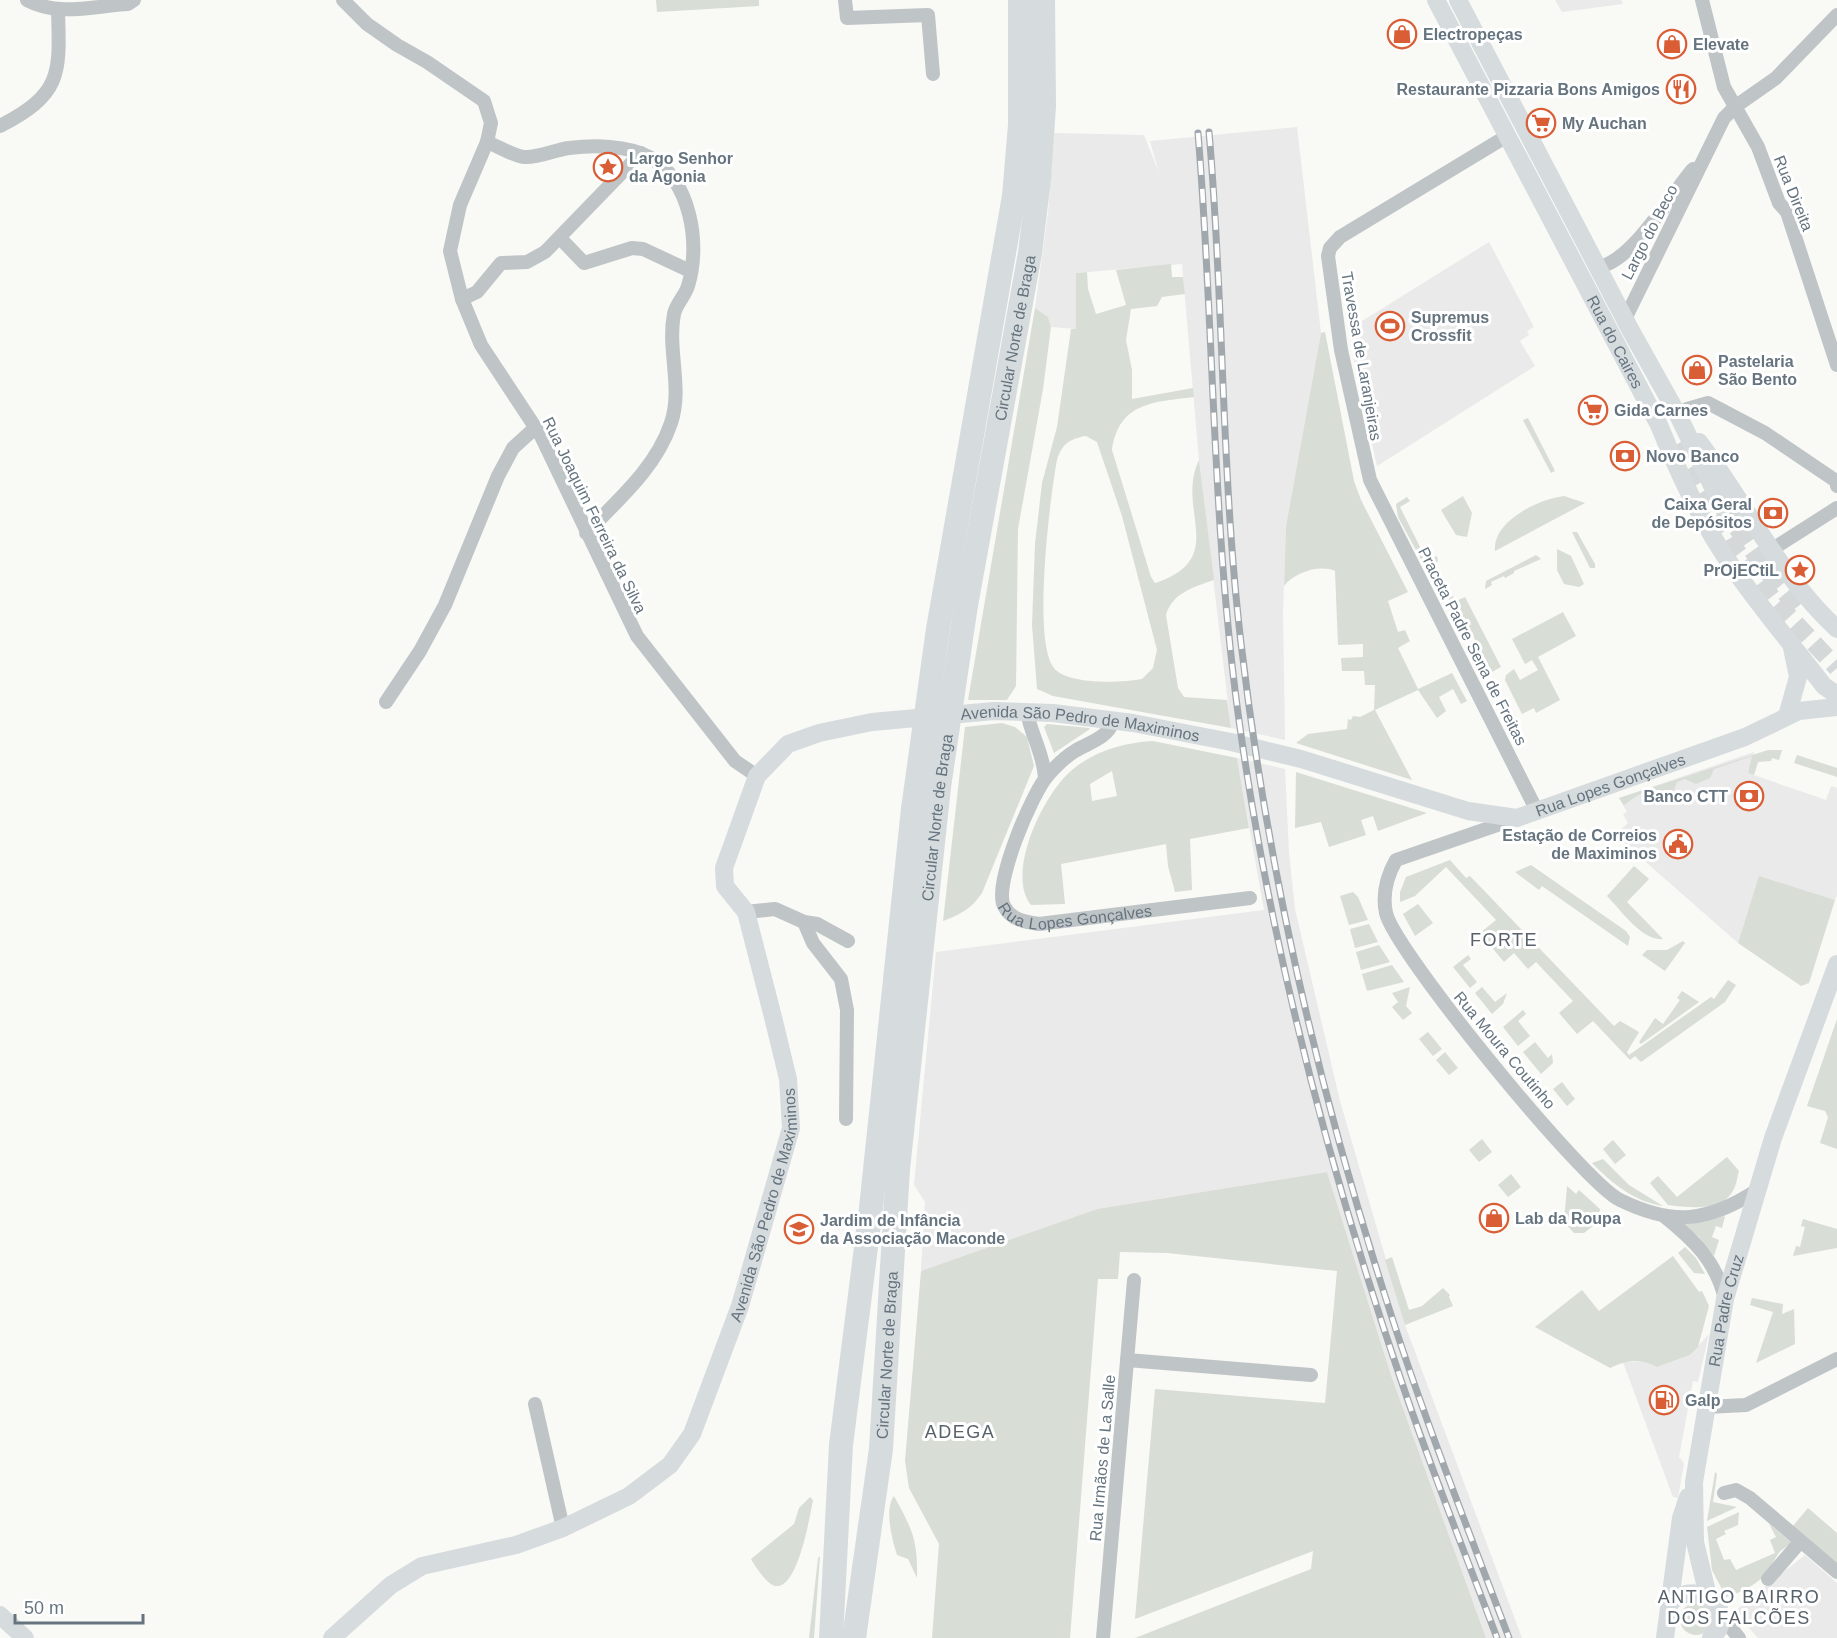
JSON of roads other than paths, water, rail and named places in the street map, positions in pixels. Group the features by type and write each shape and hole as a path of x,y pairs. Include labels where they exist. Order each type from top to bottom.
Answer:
{"highway":[{"name":"Circular Norte de Braga","path":"831,1638 841,1445 866,1251 913,809 938,629 1014,196 1020,124 1020,0"},
{"name":"Circular Norte de Braga","path":"854,1638 881,1449 898,1169 937,798 963,627 1030,253 1039,179 1044,106 1043,0"}],"street":[{"path":"27,0 42,8 58,10 128,4 134,0"},
{"name":"Rua Joaquim Ferreira da Silva","path":"343,0 367,24 484,101 491,123 487,142 460,205 450,251 462,299 481,345 541,436 637,636 735,761 757,776"},
{"path":"845,0 847,18 928,15 933,74"},
{"name":"Rua do Caires","path":"1436,0 1659,425 1701,516 1730,564 1824,686 1837,695"},
{"name":"Rua do Caires","path":"1458,0 1625,320 1678,415 1722,506"},
{"name":"Rua Direita","path":"1702,0 1724,87 1758,147 1779,203 1787,212 1837,364"},
{"path":"0,126 27,109 47,91 55,79 59,60 58,10"},
{"name":"Largo do Beco","path":"1625,320 1715,132 1736,106 1776,78 1837,15"},
{"name":"Travessa de Laranjeiras","path":"1378,497 1365,464 1341,350 1328,256 1329,248 1340,237 1507,136"},
{"path":"487,142 524,157 584,147 615,148 641,153 666,168 678,185 692,235 688,288 674,315 675,405 671,423 656,455 638,480 586,533"},
{"path":"462,299 477,292 501,263 527,262 545,252 561,239 581,214 641,153"},
{"name":"Largo do Beco","path":"1597,267 1605,266 1618,257 1660,215 1702,158"},
{"path":"561,239 585,263 632,248 643,249 690,271"},
{"path":"1678,415 1708,403 1765,433 1836,481 1837,486"},
{"name":"Rua do Caires","path":"1678,415 1710,456 1771,550 1804,593 1837,629"},
{"path":"386,702 420,651 445,605 498,476 513,448 535,428"},
{"name":"Praceta Padre Sena de Freitas","path":"1378,497 1537,811"},
{"path":"1771,550 1837,508"},
{"path":"1787,716 1798,677 1791,644"},
{"name":"Rua Lopes Gonçalves","path":"1396,860 1745,738 1787,716 1810,708 1837,707"},
{"name":"Avenida São Pedro de Maximinos","path":"332,1638 391,1585 422,1566 516,1545 562,1528 629,1496 670,1465 692,1434 740,1306 770,1208 791,1128 788,1079 746,912 725,886 724,868 757,776 788,744 819,734 872,722 993,711 1027,712 1133,723 1255,747 1468,811 1517,818"},
{"path":"1027,712 1029,724 1040,745 1045,777"},
{"name":"Rua Lopes Gonçalves","path":"1113,721 1106,734 1074,752 1045,777 1018,833 1002,879 1003,904 1009,914 1019,921 1039,924 1250,898"},
{"name":"Rua Moura Coutinho","path":"1396,860 1386,884 1386,913 1405,952 1428,984 1594,1181 1619,1200 1664,1216 1699,1217 1717,1213 1756,1191"},
{"path":"746,912 775,909 804,922 817,924 848,941"},
{"path":"804,922 813,943 841,979 847,1010 846,1119"},
{"name":"Rua Padre Cruz","path":"1715,1364 1725,1299 1756,1191 1792,1081 1837,964"},
{"name":"Rua Padre Cruz","path":"1715,1364 1812,1050 1821,1010"},
{"name":"Rua Moura Coutinho","path":"1664,1216 1688,1235 1707,1255 1722,1286 1725,1299"},
{"name":"Rua Irmãos de La Salle","path":"1102,1638 1134,1280"},
{"path":"1706,1407 1746,1405 1837,1359"},
{"path":"1127,1360 1311,1375"},
{"path":"1708,1596 1695,1542 1694,1482 1715,1364"},
{"path":"535,1404 562,1528"},
{"path":"1670,1633 1672,1582 1681,1518 1694,1482"},
{"path":"1724,1493 1736,1490 1750,1498 1837,1572"},
{"path":"1767,1579 1800,1542"},
{"path":"1672,1601 1689,1592 1708,1596 1714,1601 1720,1614 1739,1638"},
{"path":"1711,1638 1720,1625 1720,1614"},
{"path":"0,1615 25,1638"}],"tunnel":[{"path":"1674,446 1729,541 1773,599 1837,668"},
{"path":"1722,506 1763,566 1801,612"}],"railway":[{"path":"1209,132 1218,260 1234,579 1252,727 1280,894 1317,1059 1362,1221 1415,1387 1509,1638"},
{"path":"1198,133 1218,496 1229,641 1238,713 1266,883 1304,1052 1326,1136 1375,1301 1436,1479 1497,1638"}],"place":[{"name":"Electropeças","path":"1402,34"},
{"name":"Elevate","path":"1672,44"},
{"name":"Restaurante Pizzaria Bons Amigos","path":"1681,89"},
{"name":"My Auchan","path":"1541,123"},
{"name":"Largo Senhor da Agonia","path":"608,167"},
{"name":"Supremus Crossfit","path":"1390,326"},
{"name":"Pastelaria São Bento","path":"1697,370"},
{"name":"Gida Carnes","path":"1593,410"},
{"name":"Novo Banco","path":"1625,456"},
{"name":"Caixa Geral de Depósitos","path":"1773,513"},
{"name":"PrOjECtiL","path":"1800,570"},
{"name":"Banco CTT","path":"1749,796"},
{"name":"Estação de Correios de Maximinos","path":"1678,844"},
{"name":"Lab da Roupa","path":"1494,1218"},
{"name":"Jardim de Infância da Associação Maconde","path":"799,1229"},
{"name":"Galp","path":"1664,1400"}],"district":[{"name":"FORTE","path":"1504,940"},
{"name":"ADEGA","path":"960,1432"},
{"name":"ANTIGO BAIRRO DOS FALCÕES","path":"1739,1607"}]}
